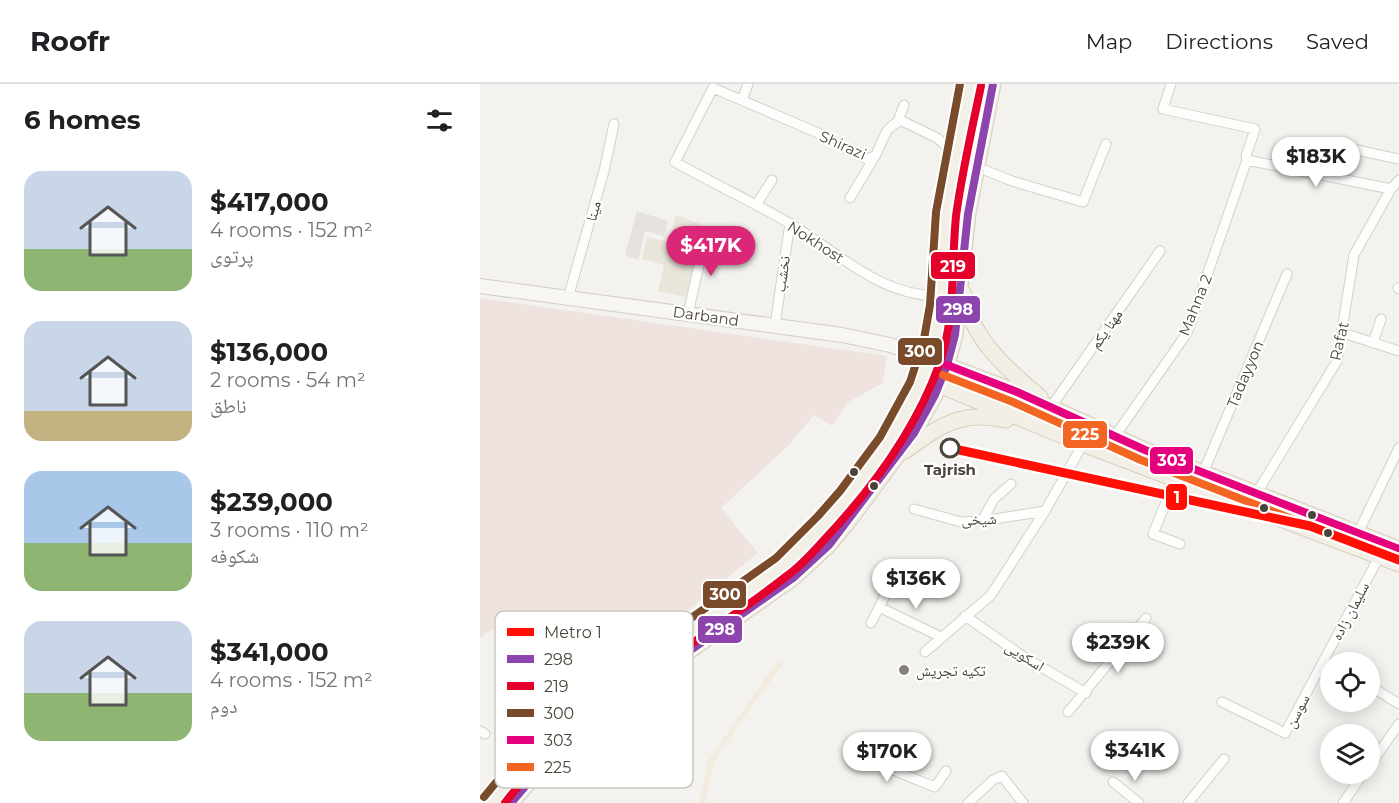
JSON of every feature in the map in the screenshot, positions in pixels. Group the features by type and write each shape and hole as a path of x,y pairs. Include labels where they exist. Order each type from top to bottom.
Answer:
{"main road":[{"path":"693,630 768,577 800,551 830,519 874,461 904,416 923,378 937,330 946,214 971,84"},
{"path":"693,648 801,570 829,545 898,457 918,426 939,386 955,335 962,278 963,246 993,84"},
{"path":"962,278 968,313 992,354 1052,407"},
{"name":"Darband","path":"480,286 775,325 890,345 930,359"},
{"path":"930,359 1017,392 1203,473 1399,549"},
{"path":"923,378 1033,425 1399,564"},
{"path":"1008,413 1001,404 1000,396 1007,392 1017,392"},
{"path":"898,457 947,424 963,418 988,416 1033,425"},
{"path":"492,803 505,788"},
{"path":"511,803 524,788"}],"street":[{"path":"742,100 748,84"},
{"name":"Mahna 2","path":"1115,436 1187,333 1247,160 1246,156 1255,129 1163,109 1171,84"},
{"name":"Nokhost","path":"742,100 713,88 675,162 790,224 884,285 919,296 939,296"},
{"name":"Shirazi","path":"742,100 818,133 867,159 875,156 886,131 898,121 904,105"},
{"path":"898,121 937,138 956,154"},
{"name":"مینا","path":"568,298 604,171 614,124"},
{"path":"977,167 1012,181 1083,202 1106,144"},
{"path":"1357,150 1399,159"},
{"path":"850,198 875,156"},
{"path":"1247,160 1391,189"},
{"path":"756,205 772,180"},
{"name":"Rafat","path":"1256,494 1337,362 1354,255 1391,189 1399,180"},
{"name":"نخشب","path":"775,325 790,224"},
{"path":"688,314 706,234"},
{"name":"مهنا یکم","path":"1052,407 1160,251"},
{"name":"Tadayyon","path":"1203,473 1287,274"},
{"path":"1373,343 1381,319"},
{"path":"1343,333 1399,351"},
{"path":"925,652 991,595 1045,511 1083,444"},
{"path":"1358,533 1399,448"},
{"path":"1175,480 1153,534 1180,544"},
{"path":"982,521 994,499 1011,484"},
{"name":"شیخی","path":"914,510 961,522 1045,511"},
{"name":"سلیمان زاده","path":"1332,652 1379,557"},
{"path":"871,622 889,588"},
{"path":"879,607 941,637"},
{"name":"اسکویی","path":"964,616 1024,657 1086,693"},
{"path":"1068,712 1146,618"},
{"name":"سوسن","path":"1222,702 1284,734 1320,674"},
{"path":"1380,692 1399,704"},
{"path":"1380,754 1395,737 1399,724"},
{"path":"855,748 891,770 935,787 946,771"},
{"path":"1188,803 1224,759"},
{"path":"968,803 993,780 1002,776 1023,803"},
{"path":"1113,782 1139,803"},
{"path":"1343,803 1356,784"}],"shaded area":[{"path":"637,211 668,221 664,236 645,231 638,260 625,255"},
{"path":"676,215 703,225 686,297 658,291 664,265 642,259 647,237 669,242"},
{"path":"480,298 887,356 883,383 848,402 832,426 814,415 790,444 721,508 758,553 687,611 495,611 495,632 492,629 480,638"},
{"path":"778,660 784,663 716,758 705,803 699,803 707,766 705,765"}],"green space":[{"path":"978,84 984,84 964,170 949,329 944,330 955,186"}],"metro line":[{"name":"1","path":"950,448 1310,526 1399,560"}],"transit line":[{"name":"300","path":"693,617 776,558 818,516 840,491 880,437 910,382 924,339 930,305 936,212 960,84"},
{"name":"298","path":"693,648 793,578 829,545 914,433 935,395 947,365 955,335 968,214 993,84"},
{"name":"219","path":"693,643 798,567 816,549 875,480 918,413 939,365 948,329 956,216 981,86"},
{"name":"303","path":"947,365 1017,392 1145,450 1399,549"},
{"name":"225","path":"943,375 1013,402 1141,460 1395,559"},
{"name":"300","path":"484,797 495,784"},
{"name":"219","path":"505,803 518,788"},
{"name":"298","path":"511,803 524,788"}],"place":[{"name":"Tajrish","path":"950,448"},
{"name":"تکیه تجریش","path":"904,670"}]}
